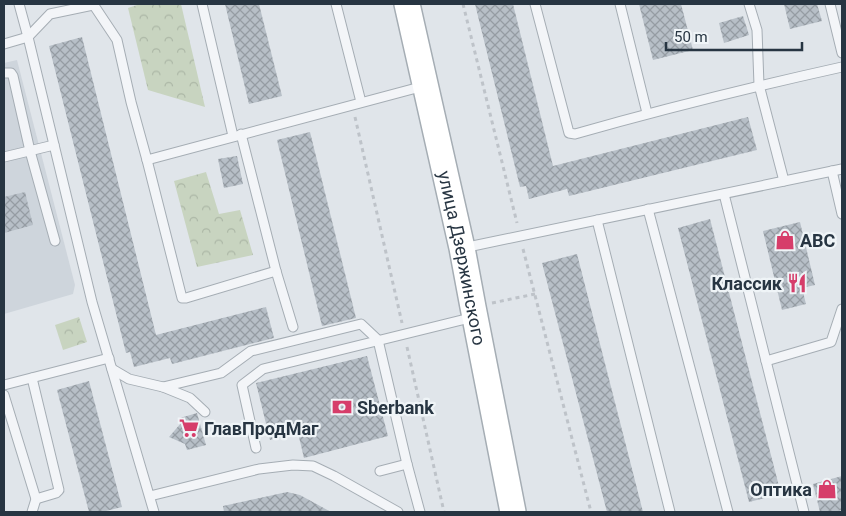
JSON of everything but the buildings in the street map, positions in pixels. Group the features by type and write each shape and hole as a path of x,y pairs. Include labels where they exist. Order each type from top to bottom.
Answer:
{"main road":[{"name":"улица Дзержинского","path":"407,4 462,248 513,512"}],"lane":[{"path":"19,4 92,302 154,512"},
{"path":"4,44 28,37 50,14 93,4 116,40 182,298 276,271"},
{"path":"202,4 237,135 293,327"},
{"path":"336,4 356,104"},
{"path":"535,4 569,133 575,134 648,113 842,67"},
{"path":"620,4 648,113"},
{"path":"749,4 757,30 759,86 784,181"},
{"path":"830,4 842,52"},
{"path":"4,73 11,73 13,76 30,151 55,241"},
{"path":"147,160 426,85"},
{"path":"4,157 54,145"},
{"path":"462,248 842,169"},
{"path":"832,171 842,214"},
{"path":"724,194 804,512"},
{"path":"648,209 728,512"},
{"path":"597,220 670,512"},
{"path":"766,361 831,342 842,309"},
{"path":"256,448 242,385 263,369 475,317"},
{"path":"163,386 221,373 251,351 361,324 378,340 420,512"},
{"path":"4,385 109,358"},
{"path":"112,369 129,379 163,386 190,398 205,412"},
{"path":"32,378 59,490 56,493 36,499"},
{"path":"4,395 36,499 32,512"},
{"path":"380,471 407,464"},
{"path":"150,496 259,469 292,465 313,466 398,512"}],"path":[{"path":"463,4 591,512"},
{"path":"356,104 404,334 444,512"}],"shaded area":[{"path":"17,60 75,285 73,294 4,314 4,63"}],"green space":[{"path":"140,4 181,4 205,107 148,90 128,8"},
{"path":"206,172 219,214 240,210 253,255 197,267 174,181"},
{"path":"79,317 87,342 63,350 55,325"}],"place":[{"name":"ABC","path":"785,240"},
{"name":"Классик","path":"797,283"},
{"name":"Sberbank","path":"342,407"},
{"name":"ГлавПродМаг","path":"189,428"},
{"name":"Оптика","path":"827,489"}]}
